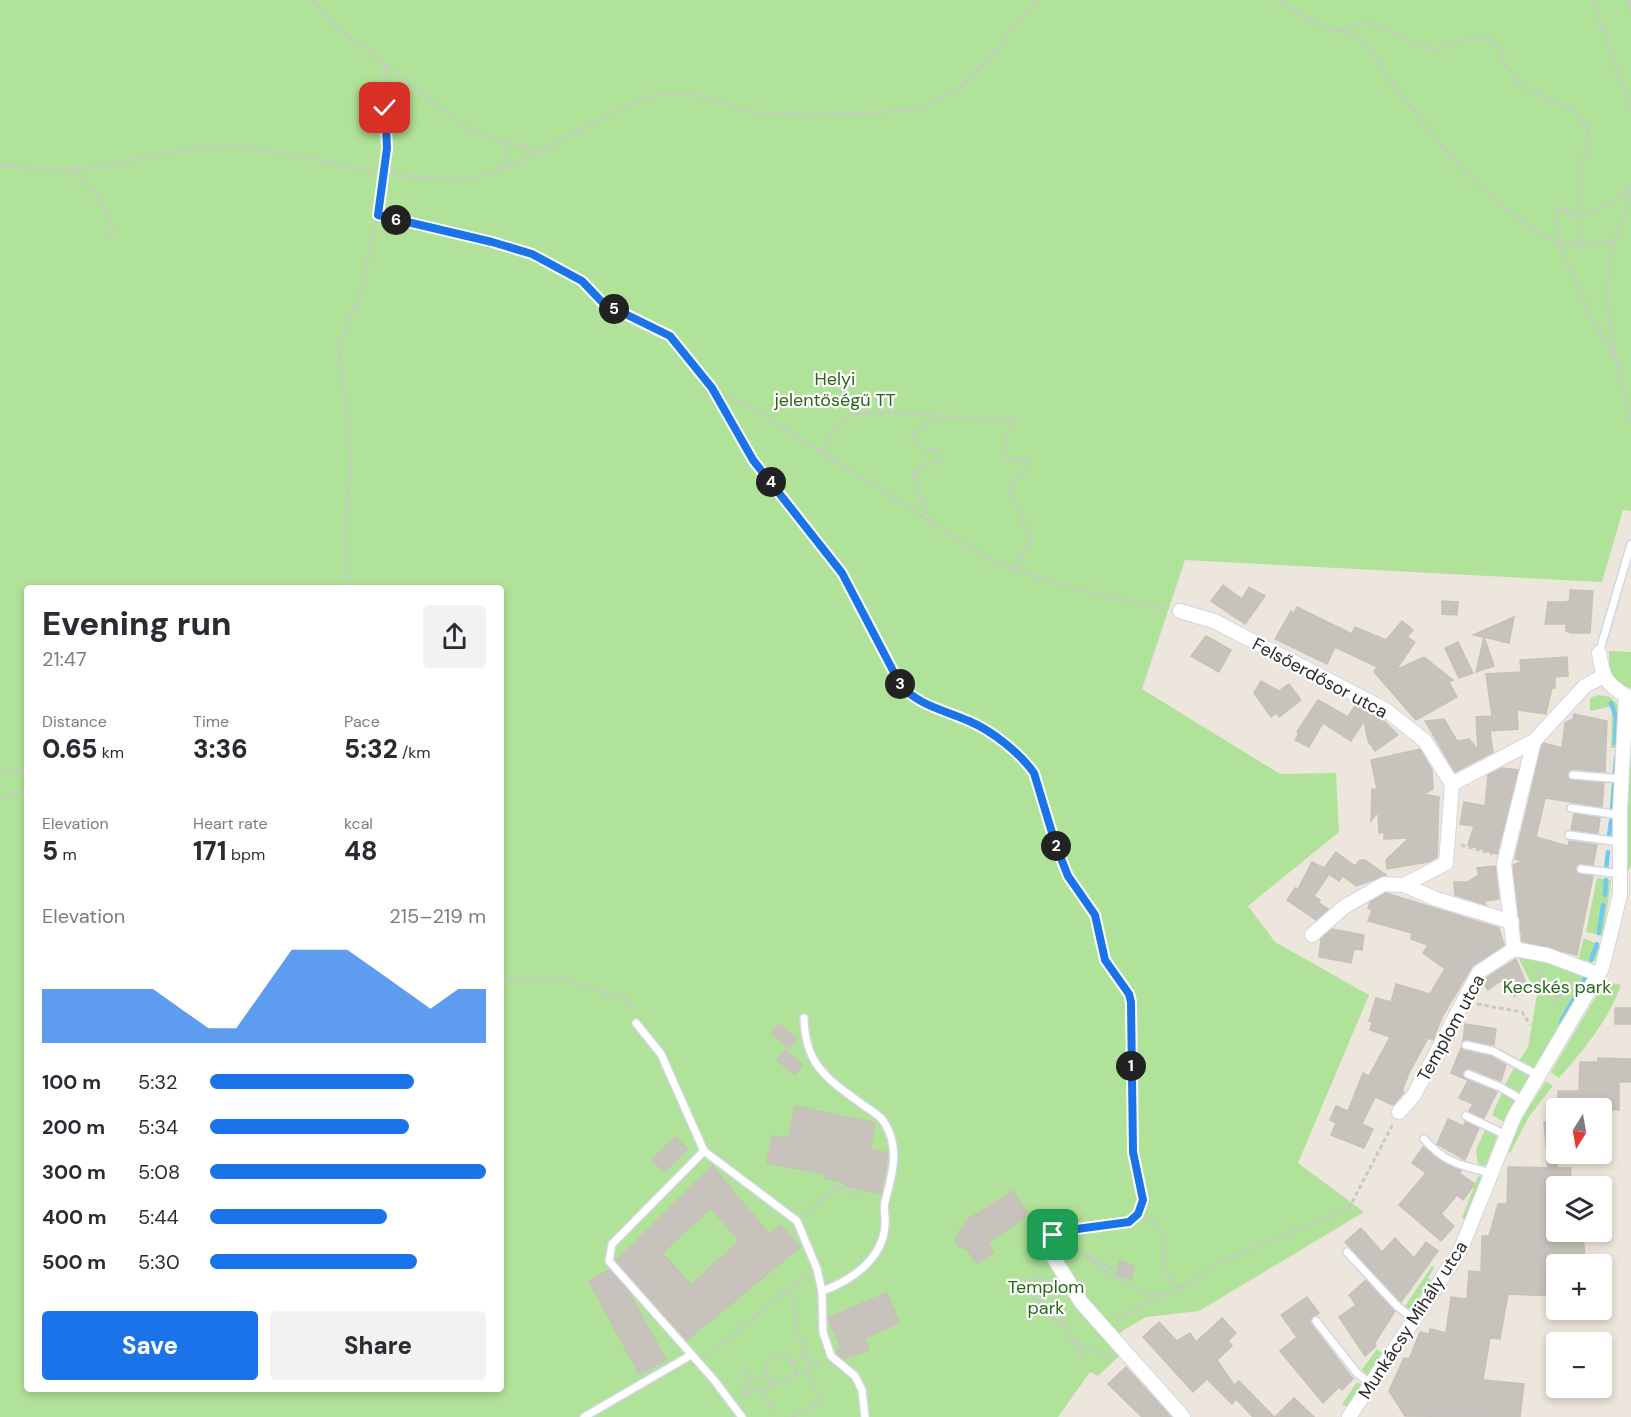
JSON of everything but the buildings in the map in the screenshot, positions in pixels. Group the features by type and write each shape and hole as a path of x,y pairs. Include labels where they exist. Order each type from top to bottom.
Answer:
{"street":[{"name":"Felsőerdősor utca","path":"1180,611 1214,621 1386,710 1425,741 1452,784"},
{"path":"1599,653 1603,676 1613,688 1628,696"},
{"path":"1404,885 1446,863 1452,784 1534,741 1586,686 1603,676"},
{"name":"Munkácsy Mihály utca","path":"1349,1417 1460,1251 1506,1135 1598,974 1626,876 1620,842 1620,815 1628,696"},
{"path":"1534,741 1504,864 1514,949 1547,955 1598,974"},
{"path":"1312,935 1344,907 1384,884 1404,885 1436,899 1512,922"},
{"name":"Templom utca","path":"1396,1118 1414,1095 1479,972 1514,949"},
{"path":"1044,1242 1082,1302 1183,1417"}],"lane":[{"path":"1599,653 1631,544"},
{"path":"1573,776 1622,779"},
{"path":"1571,808 1620,815"},
{"path":"1569,835 1620,842"},
{"path":"1581,869 1626,876"},
{"path":"804,1018 809,1056 829,1080 883,1119 890,1133 895,1158 884,1206 885,1226 879,1248 866,1266 837,1285 822,1291"},
{"path":"636,1023 661,1054 704,1150 797,1221 817,1269 822,1291 823,1332 831,1356 855,1376 862,1390 865,1417"},
{"path":"1466,1045 1493,1051 1539,1076"},
{"path":"1468,1074 1500,1087 1524,1101"},
{"path":"1466,1116 1506,1135"},
{"path":"1424,1139 1433,1149 1462,1168 1491,1173"},
{"path":"704,1150 612,1244 609,1261 700,1364 742,1417"},
{"path":"1347,1252 1398,1307 1414,1319"},
{"path":"1316,1321 1357,1373 1371,1384"},
{"path":"584,1417 691,1355"}],"path":[{"path":"312,0 332,23 464,126 500,141 541,150"},
{"path":"0,165 43,170 70,169 187,149 217,147 248,148 385,175 468,180 541,150 633,101 658,95 704,95 750,111 777,114 886,111 921,107 946,96 970,78 1038,0"},
{"path":"1278,0 1308,19 1353,34 1366,44 1395,87 1454,161 1497,202 1532,228 1558,243 1581,246 1615,240"},
{"path":"1592,0 1631,109"},
{"path":"1629,0 1631,11"},
{"path":"1339,31 1360,23 1383,25 1400,38 1436,50 1473,38 1490,39 1497,43 1502,51 1505,65 1525,89 1572,110 1588,129 1590,144 1584,152 1579,177 1582,199 1578,213 1581,246"},
{"path":"347,585 345,526 351,458 339,347 364,281 385,175 387,148 384,62"},
{"path":"497,170 506,161 506,147 500,141"},
{"path":"70,169 101,199 114,230 110,236 107,234"},
{"path":"1615,360 1589,313 1558,243 1556,211 1559,208 1572,215 1605,207 1631,186"},
{"path":"1631,195 1615,240 1610,262 1608,291 1615,360 1631,420"},
{"path":"378,215 492,242 532,254 566,270 582,281 603,303 670,336 712,388 753,460 842,573 904,689 922,703 971,722 992,735 1027,763 1034,773 1056,846 1068,876 1095,915 1105,960 1129,994 1131,1002 1133,1152 1143,1200 1138,1214 1129,1222 1062,1231 1053,1235 1087,1256 1116,1269"},
{"path":"712,388 752,408 997,564 1078,590 1180,611"},
{"path":"820,450 848,416 876,412 968,420 1016,418 1005,433 1003,441 1006,458 1010,460 1025,458 1028,463 1027,469 1012,480 1009,492 1032,538 1014,569"},
{"path":"930,522 914,474 925,464 941,463 938,451 925,449 911,440 918,429 935,417"},
{"path":"0,772 24,770"},
{"path":"0,799 24,790"},
{"path":"1448,842 1506,857"},
{"path":"1534,965 1544,988 1560,994"},
{"path":"1539,976 1541,972 1550,968"},
{"path":"1554,1004 1571,982 1569,976 1564,974"},
{"path":"504,980 563,980 630,1001 636,1023"},
{"path":"1534,993 1544,988"},
{"path":"1463,1001 1522,1012 1530,1025"},
{"path":"1104,1327 1159,1296 1182,1288 1219,1263 1348,1208 1396,1118"},
{"path":"797,1221 837,1187 863,1197"},
{"path":"1138,1214 1156,1225 1166,1237 1161,1261 1166,1275 1182,1288"},
{"path":"1087,1256 1106,1272 1125,1283 1159,1296"},
{"path":"700,1364 804,1275 817,1269"},
{"path":"1063,1323 1056,1324 1040,1309 1039,1300 1024,1288 1028,1281 1041,1278 1046,1294 1054,1298 1064,1316 1063,1323 1084,1363"},
{"path":"788,1289 793,1296 796,1330 812,1366"},
{"path":"1039,1300 1046,1294"},
{"path":"1073,1340 1094,1348 1108,1359"},
{"path":"791,1363 808,1355"},
{"path":"773,1385 767,1374 767,1364 774,1356 785,1356 797,1374"},
{"path":"745,1394 757,1389 763,1390 820,1363"},
{"path":"744,1367 751,1382"},
{"path":"791,1417 821,1404 807,1369"},
{"path":"740,1407 745,1394 742,1386 767,1374"},
{"path":"763,1390 775,1417"}],"green space":[{"name":"Helyi jelentőségű TT","path":"0,0 1631,0 1631,511 1623,510 1602,582 1185,560 1142,689 1280,774 1336,773 1339,832 1248,906 1275,942 1369,995 1298,1163 1364,1212 1199,1311 1146,1317 1122,1331 1110,1346 1119,1356 1098,1376 1090,1372 1058,1417 0,1417"},
{"path":"1609,651 1631,652 1631,688 1619,684 1612,676"},
{"path":"1598,695 1610,697 1617,704 1619,748 1611,748 1612,706 1590,711 1590,698"},
{"path":"1631,713 1631,867 1626,873"},
{"path":"1597,878 1611,880 1603,936 1586,932"},
{"path":"1584,938 1601,946 1596,961 1578,960"},
{"name":"Kecskés park","path":"1514,949 1579,972 1587,981 1535,1068 1519,1061 1528,1047 1537,995"},
{"path":"1605,981 1621,985 1609,1011 1594,1034 1559,1078 1551,1072"},
{"path":"1515,1066 1531,1076 1519,1095 1505,1085"},
{"path":"1546,1081 1553,1086 1530,1115 1510,1153 1506,1152 1525,1113"},
{"path":"1502,1093 1515,1101 1504,1122 1492,1115"},
{"path":"1485,1130 1497,1136 1486,1166 1478,1164 1476,1150"},
{"path":"1478,1176 1483,1177 1467,1220 1462,1218"},
{"path":"1432,1266 1434,1268 1428,1278 1431,1280 1411,1310 1405,1306"},
{"path":"1377,1349 1382,1353 1367,1375 1361,1371"},
{"path":"1357,1382 1361,1385 1347,1407 1342,1404"}],"waterway":[{"path":"1611,703 1616,717 1615,743"},
{"path":"1615,773 1616,758"},
{"path":"1612,811 1614,783"},
{"path":"1609,836 1611,821"},
{"path":"1606,870 1608,852"},
{"path":"1605,895 1606,880"},
{"path":"1599,933 1603,905"},
{"path":"1591,960 1597,944"},
{"path":"1561,1022 1586,977"}],"route":[{"path":"385,108 387,148 378,215 492,242 532,254 566,270 582,281 603,303 670,336 712,388 753,460 842,573 900,684 922,703 971,722 992,735 1027,763 1034,773 1056,846 1068,876 1095,915 1105,960 1129,994 1132,1031 1130,1050 1133,1082 1133,1152 1138,1181 1143,1191 1143,1200 1138,1214 1129,1222 1108,1227 1095,1225 1062,1231 1053,1235"}],"park label":[{"name":"Templom park","path":"1046,1297"}]}
